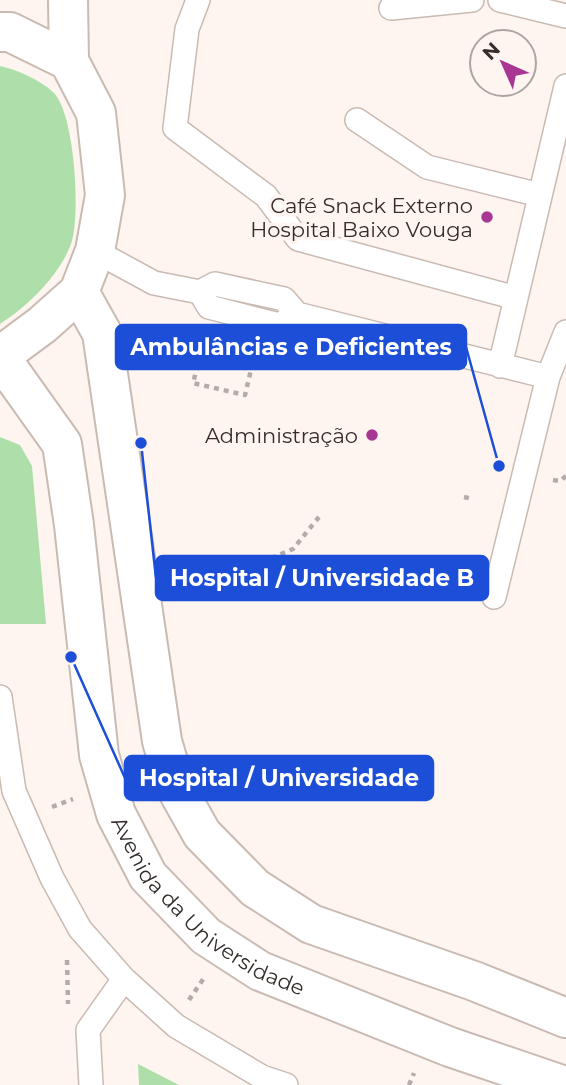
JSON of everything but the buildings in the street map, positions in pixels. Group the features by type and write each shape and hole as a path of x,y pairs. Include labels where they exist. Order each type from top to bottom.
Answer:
{"main road":[{"path":"0,356 42,325 79,292 95,251 105,195 96,113 69,61 68,0"},
{"path":"7,21 69,61"},
{"name":"Avenida da Universidade","path":"79,292 102,333 162,741 175,786 202,834 255,888 311,924 474,981 566,1018"},
{"name":"Avenida da Universidade","path":"0,356 62,444 74,525 99,755 116,814 148,876 206,936 260,971 450,1047 562,1085"}],"lane":[{"path":"198,0 187,29 175,128 266,196 298,239 516,298"},
{"path":"391,8 472,0"},
{"path":"500,0 566,16"},
{"path":"500,366 566,86"},
{"path":"356,120 428,167 540,195"},
{"path":"95,251 154,283 200,292 215,284 284,299 297,314 548,377"},
{"path":"230,312 236,288"},
{"path":"200,292 209,307 279,324 297,314"},
{"path":"494,597 548,377 566,332"},
{"path":"0,697 14,791 52,878 80,929 124,979 176,1026 262,1077 286,1085"},
{"path":"91,1085 88,1030 124,979"}],"path":[{"path":"206,332 193,383 245,395 258,343"},
{"path":"550,479 560,481 566,476"},
{"path":"464,497 473,499"},
{"path":"261,562 293,549 319,517"},
{"path":"42,812 80,795"},
{"path":"68,1006 67,941 80,929"},
{"path":"187,1003 211,969"}],"green space":[{"path":"0,66 42,83 53,92 60,103 71,142 76,212 71,244 51,279 32,299 0,324"},
{"path":"0,437 20,445 32,466 46,624 0,624"},
{"path":"138,1064 179,1085 139,1085"}],"place":[{"name":"Café Snack Externo Hospital Baixo Vouga","path":"487,217"},
{"name":"Administração","path":"372,435"},
{"name":"Hospital / Universidade B","path":"141,443"},
{"name":"Ambulâncias e Deficientes","path":"499,466"},
{"name":"Hospital / Universidade","path":"71,657"}]}
